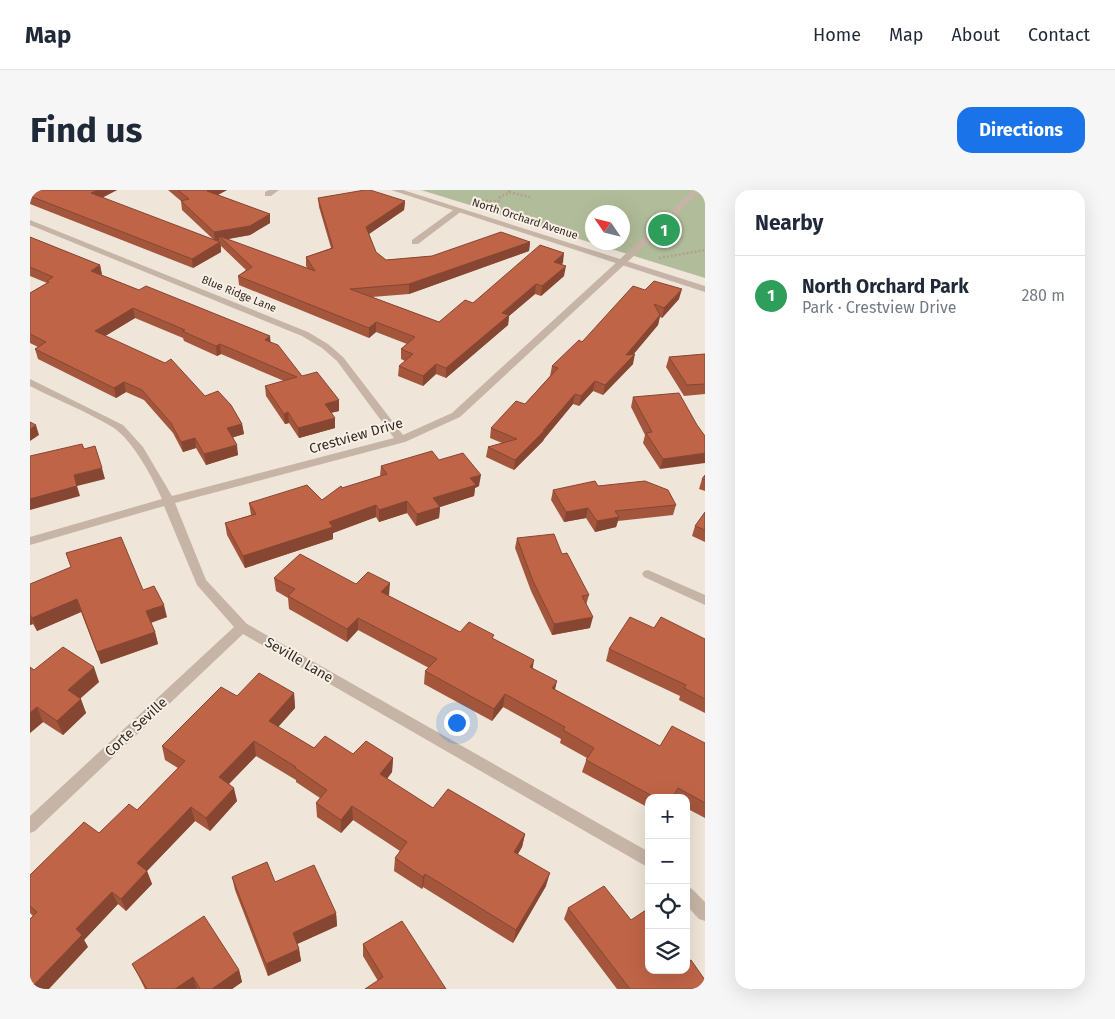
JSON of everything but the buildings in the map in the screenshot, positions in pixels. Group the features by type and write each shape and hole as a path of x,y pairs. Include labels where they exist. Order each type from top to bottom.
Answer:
{"street":[{"name":"North Orchard Avenue","path":"395,190 705,289"},
{"name":"Crestview Drive","path":"30,540 168,501 401,440 456,415 697,190"},
{"path":"414,242 458,210"},
{"name":"Blue Ridge Lane","path":"30,222 305,334 325,346 340,359 401,440"},
{"name":"Seville Lane","path":"30,382 119,427 139,448 168,501 201,582 242,627 578,818 645,859"},
{"path":"648,574 705,600"},
{"name":"Corte Seville","path":"30,826 242,627"},
{"path":"690,898 705,913"}],"path":[{"path":"478,200 498,202 500,197 509,191 530,197"},
{"path":"650,258 705,250"}],"green space":[{"path":"421,190 705,190 705,278 615,250 630,250 630,205 585,205 585,241"}],"place":[{"name":"North Orchard Park","path":"664,230"}]}
